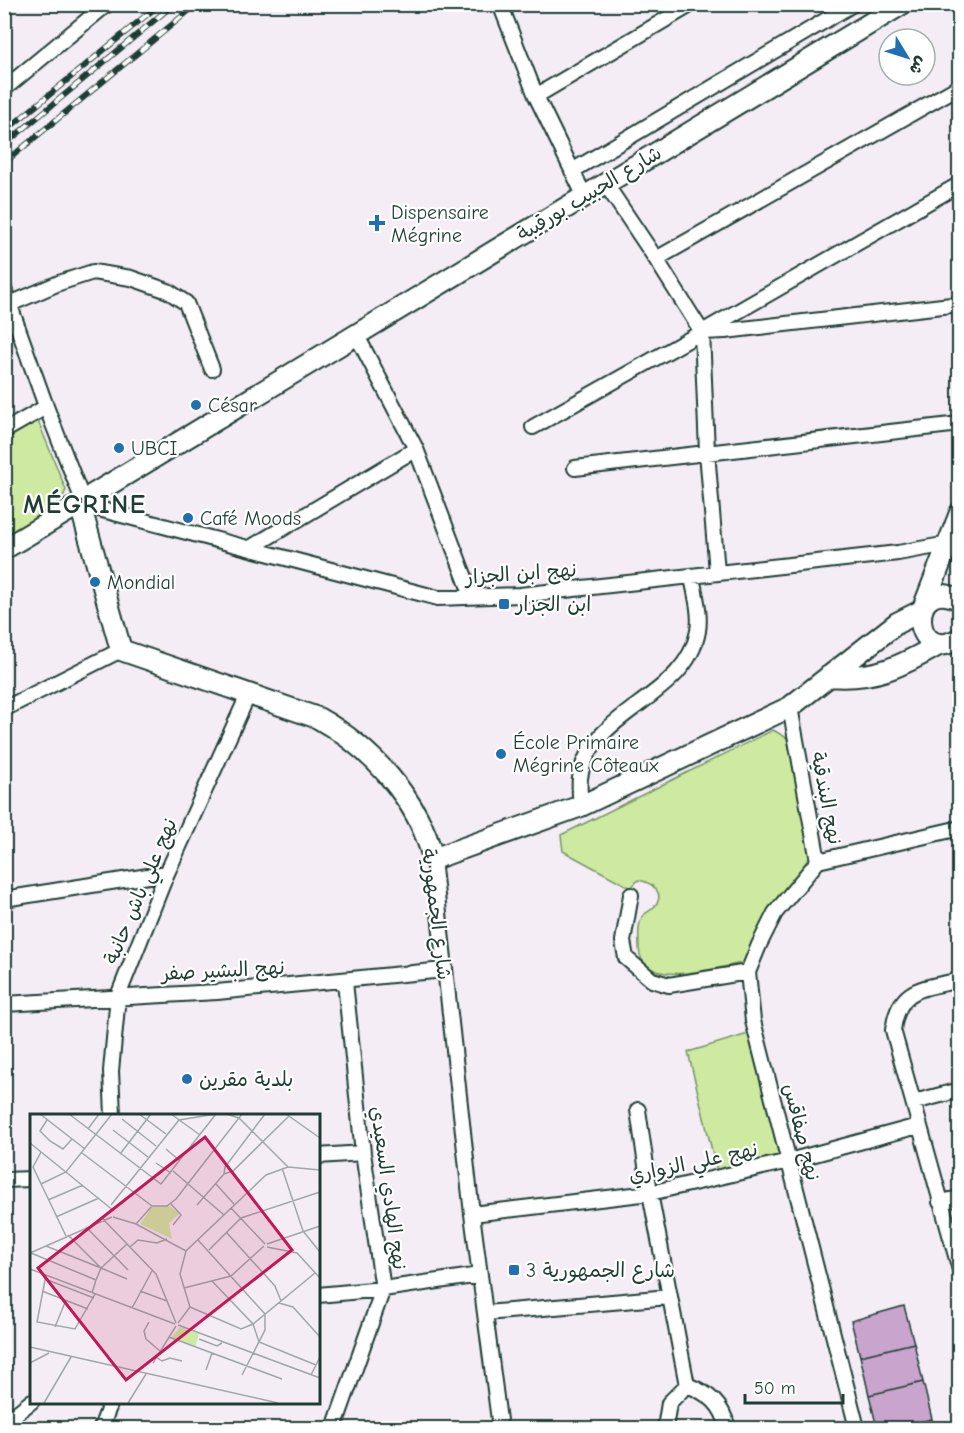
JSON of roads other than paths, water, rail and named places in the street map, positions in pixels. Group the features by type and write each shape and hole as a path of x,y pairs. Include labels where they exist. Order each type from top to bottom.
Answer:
{"street":[{"path":"4,89 107,4"},
{"path":"500,4 536,96 584,195"},
{"path":"536,96 671,10 692,4"},
{"path":"572,171 853,4"},
{"name":"شارع الحبيب بورقيبة","path":"4,549 85,504 357,334 893,7"},
{"path":"656,259 960,86"},
{"path":"605,183 702,332 707,452 717,572"},
{"path":"533,426 960,184"},
{"path":"10,304 93,272 131,278 168,291 186,303 212,369"},
{"path":"4,289 46,407 85,504 121,650 4,709"},
{"path":"702,332 960,304"},
{"path":"357,334 416,449 472,596"},
{"path":"4,431 46,407"},
{"path":"575,468 960,424"},
{"path":"250,548 416,449"},
{"name":"نهج ابن الجزار","path":"85,504 438,598 520,595 692,577 717,572 954,545"},
{"path":"953,642 930,640 923,632 919,622 923,607 954,545 960,513"},
{"path":"581,806 580,778 588,753 600,736 679,673 693,649 699,614 692,577"},
{"path":"433,859 581,806 790,706 897,623 944,595 959,600 960,591"},
{"path":"829,676 856,678 869,676 953,642"},
{"name":"شارع الجمهورية","path":"121,650 318,718 357,744 393,782 422,824 433,859 472,1214 500,1428"},
{"name":"نهج علي باش حانبة","path":"113,1114 111,1071 118,996 167,873 249,693"},
{"name":"نهج البندقية","path":"790,706 818,861 960,828"},
{"path":"631,896 623,941 626,958 652,980 669,985 748,972 775,913 818,861"},
{"path":"4,899 167,873"},
{"name":"نهج البشير صفر","path":"4,1004 345,981 444,970"},
{"name":"نهج صفاقس","path":"748,972 753,1021 858,1428"},
{"path":"960,980 912,991 900,1003 895,1014 893,1030 960,1270"},
{"name":"نهج الهادي السعيدي","path":"334,1428 383,1289 363,1153 345,981"},
{"path":"914,1102 960,1090"},
{"path":"638,1110 650,1193 687,1385"},
{"name":"نهج علي الزواري","path":"472,1214 650,1193 789,1161 918,1126"},
{"path":"320,1156 363,1153"},
{"path":"4,1180 30,1179"},
{"path":"940,1202 960,1198"},
{"path":"320,1295 383,1289 480,1275"},
{"path":"486,1313 669,1297"},
{"path":"665,1428 669,1403 687,1385"},
{"path":"687,1385 710,1395 717,1403 728,1428"},
{"path":"4,1422 30,1402"},
{"path":"101,1428 110,1403"}],"railway":[{"path":"4,132 160,4"},
{"path":"4,145 174,4"},
{"path":"4,163 197,4"}],"place":[{"name":"Dispensaire Mégrine","path":"377,223"},
{"name":"César","path":"196,405"},
{"name":"UBCI","path":"119,448"},
{"name":"Café Moods","path":"188,518"},
{"name":"Mondial","path":"95,582"},
{"name":"ابن الجزار","path":"504,604"},
{"name":"École Primaire Mégrine Côteaux","path":"501,754"},
{"name":"بلدية مقرين","path":"187,1079"},
{"name":"شارع الجمهورية 3","path":"514,1270"}],"district":[{"name":"MÉGRINE","path":"85,504"}]}
